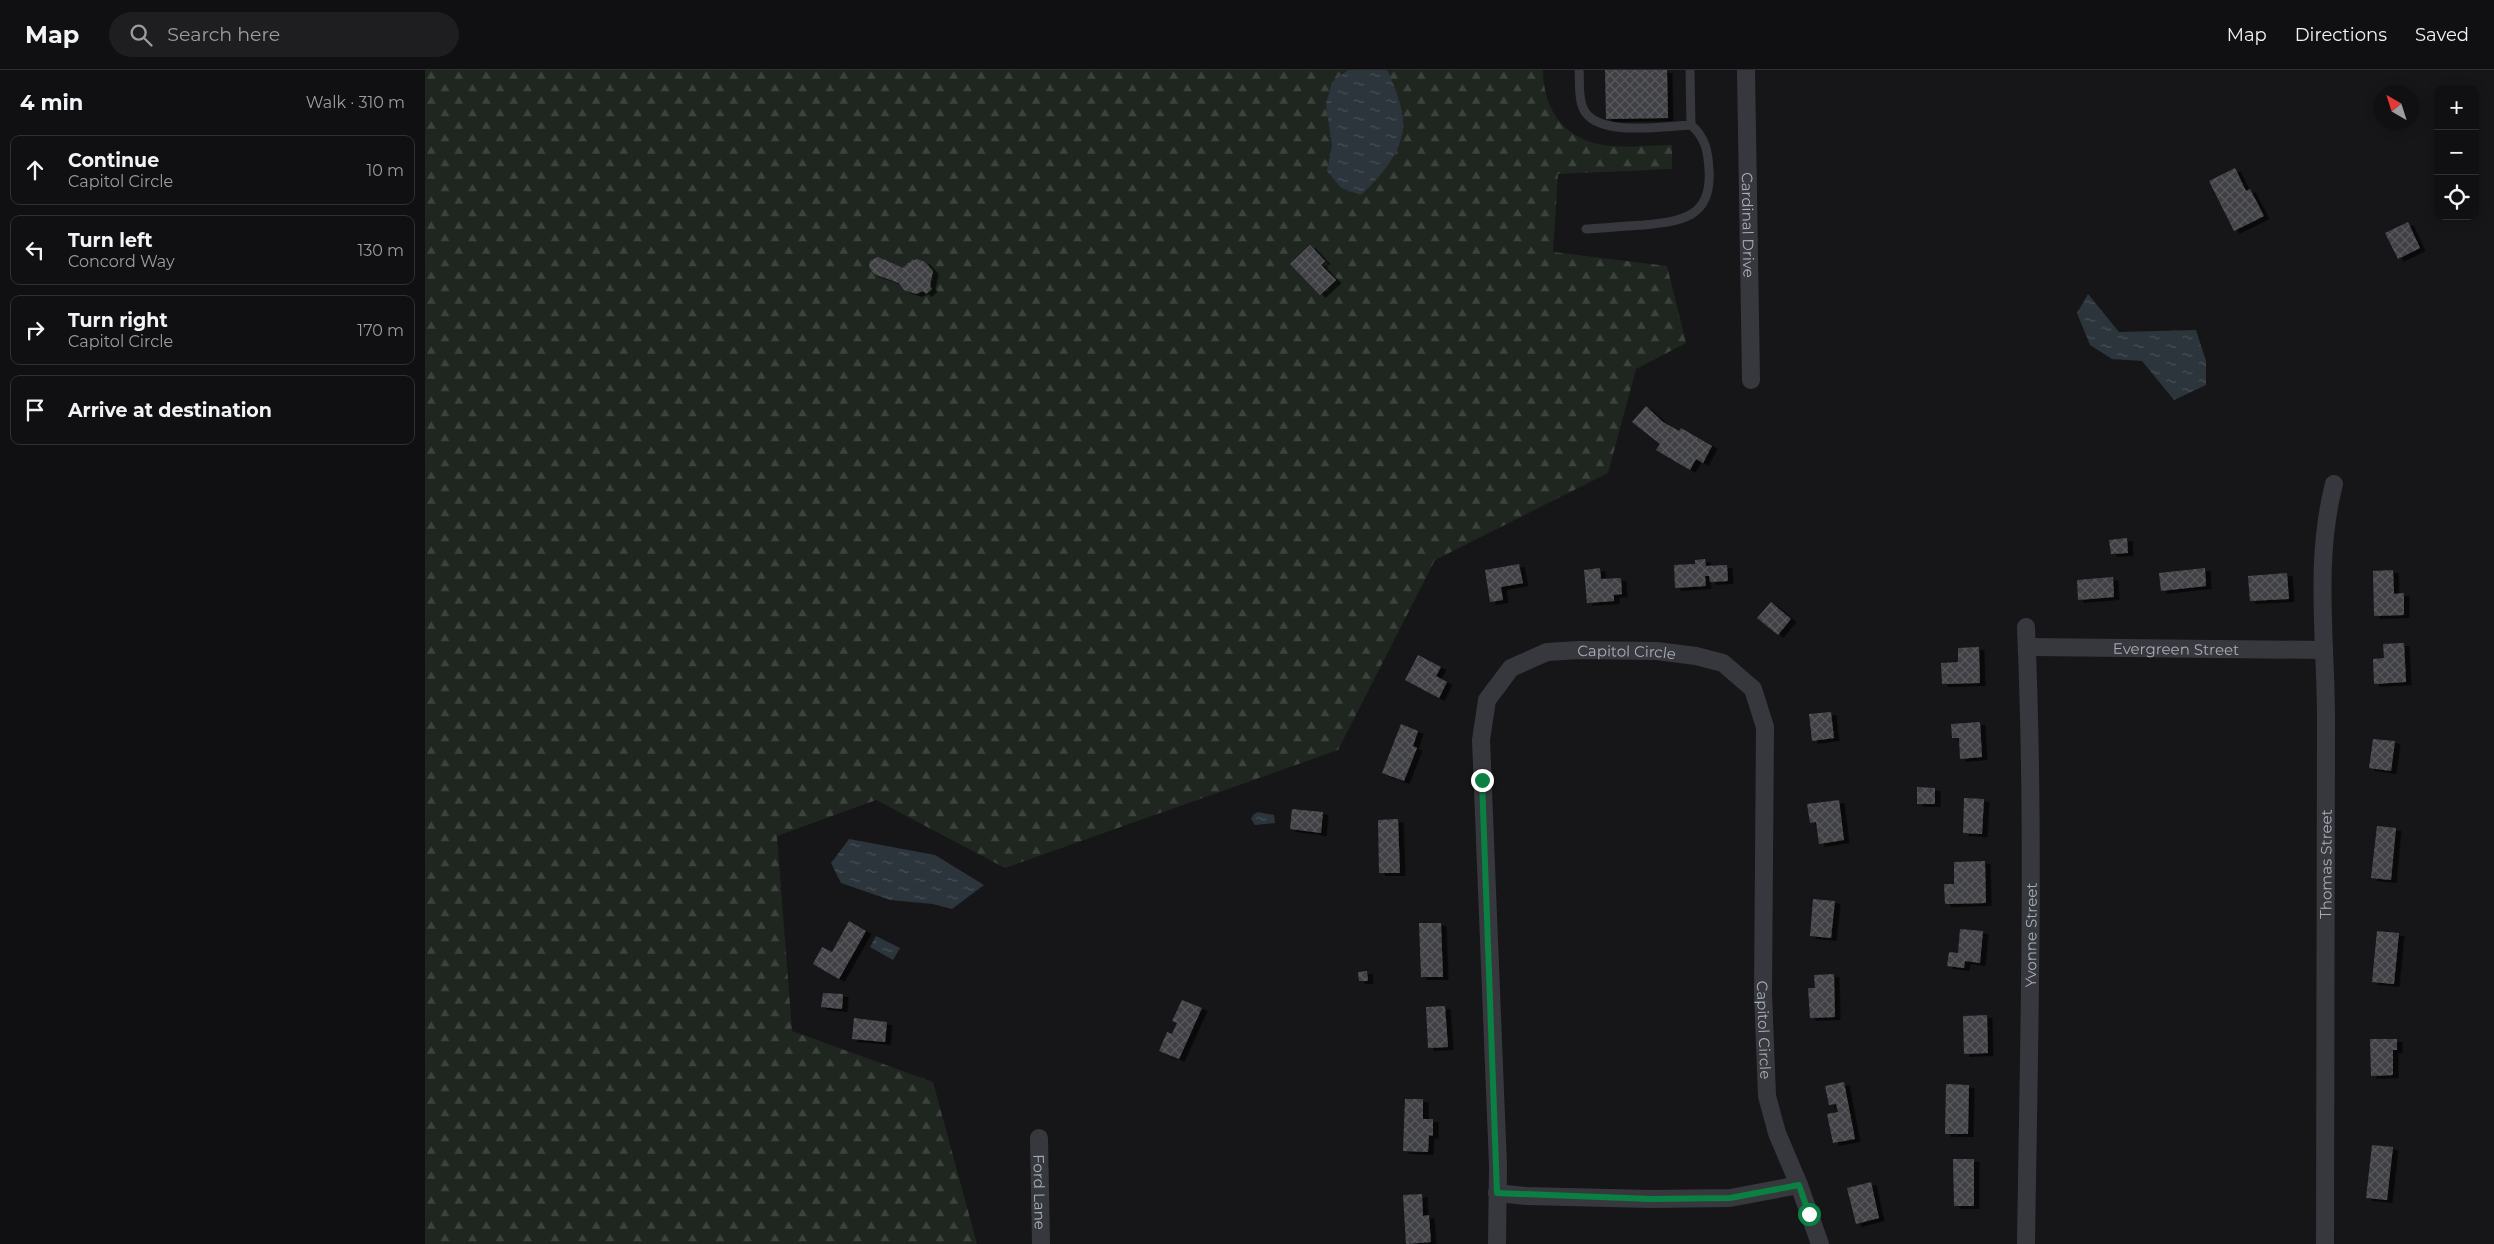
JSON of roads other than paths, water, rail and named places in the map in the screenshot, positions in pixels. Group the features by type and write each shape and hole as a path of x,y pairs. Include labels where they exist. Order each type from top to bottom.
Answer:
{"street":[{"name":"Cardinal Drive","path":"1747,70 1751,380"},
{"name":"Thomas Street","path":"2325,1244 2327,976 2323,549 2327,510 2334,484"},
{"name":"Yvonne Street","path":"2026,627 2032,901 2026,1244"},
{"name":"Evergreen Street","path":"2027,647 2324,650"},
{"name":"Capitol Circle","path":"1497,1244 1497,1193 1481,740 1487,700 1511,668 1547,652 1579,650 1657,651 1696,656 1723,663 1753,690 1765,728 1763,993 1767,1096 1777,1133 1799,1185 1820,1244"},
{"name":"Ford Lane","path":"1039,1138 1041,1244"},
{"path":"1497,1193 1641,1199 1730,1198 1799,1185"}],"lane":[{"path":"1579,70 1582,107 1587,117 1598,124 1614,128 1691,125"},
{"path":"1586,229 1670,222 1685,218 1697,211 1705,200 1710,185 1707,149 1702,137 1691,125 1691,70"}],"water":[{"path":"1348,70 1387,70 1401,107 1403,123 1401,140 1393,158 1361,195 1341,188 1327,171 1332,146 1326,104 1332,82"},
{"path":"2088,294 2119,332 2196,330 2206,361 2206,385 2174,400 2142,361 2112,359 2090,345 2077,313"},
{"path":"1258,812 1274,815 1275,823 1255,825 1251,819"},
{"path":"849,839 935,855 984,885 952,909 933,904 890,900 841,883 831,863"},
{"path":"876,936 900,948 893,960 870,947"}]}
